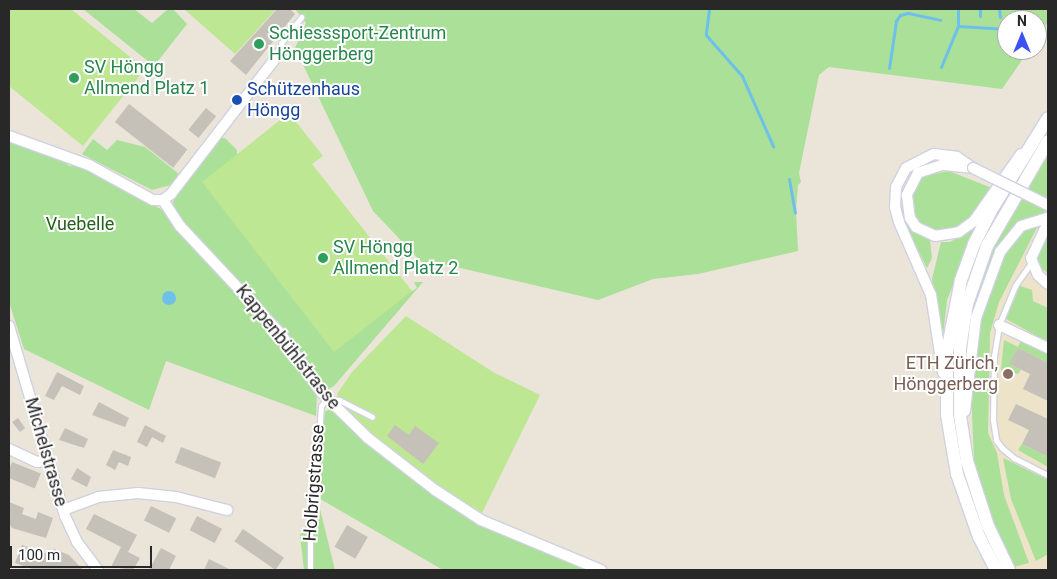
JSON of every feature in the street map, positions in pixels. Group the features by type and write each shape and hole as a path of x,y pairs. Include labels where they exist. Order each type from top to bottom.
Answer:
{"street":[{"path":"9,136 89,165 153,200 163,200 171,194 282,50"},
{"path":"945,388 951,319 961,280 990,212 1048,118"},
{"path":"1009,570 974,491 963,439 959,368 963,325 972,285 1000,220 1048,141"},
{"path":"973,168 942,165 918,173 907,195 910,218 916,227 935,236 959,232 974,221 1013,163 1032,143"},
{"path":"996,570 979,538 957,474 931,294 899,222 895,207 896,187 906,168 923,157 934,154 957,157 973,168 1048,205"},
{"name":"Kappenbühlstrasse","path":"163,200 180,226 281,334 327,398 374,443 457,506 481,520 601,570"},
{"path":"963,439 972,336 987,284 1009,237 1020,226 1048,220"},
{"path":"1048,220 1032,253 1031,263 1048,284"},
{"path":"999,325 1048,348"},
{"name":"Michelstrasse","path":"9,326 63,510 76,542 98,570"},
{"path":"9,449 37,462 49,460"},
{"path":"63,510 98,497 138,492 176,497 227,510"}],"lane":[{"path":"282,50 281,43 301,17"},
{"path":"1031,263 1026,267 1011,294 999,325 994,356 996,440 1014,458 1048,475"},
{"path":"327,398 339,400 372,417"},
{"name":"Holbrigstrasse","path":"310,570 308,544 317,469 318,416 327,398"}],"shaded area":[{"name":"ETH Zürich, Hönggerberg","path":"1048,152 1048,570 1015,570 974,460 966,340"}],"green space":[{"name":"SV Höngg Allmend Platz 1","path":"9,9 71,9 145,69 83,146 9,86"},
{"path":"83,9 134,9 152,23 168,9 173,9 187,24 154,66"},
{"path":"184,9 276,9 235,54"},
{"path":"295,9 1048,9 1047,24 1047,10 997,10 997,60 1022,60 1002,89 829,67 819,75 799,173 801,182 798,185 796,211 798,251 698,274 653,279 598,300 439,263 429,270 373,211 295,48 306,23"},
{"name":"SV Höngg Allmend Platz 2","path":"289,113 323,156 312,164 412,291 334,352 202,182"},
{"path":"221,138 225,138 237,150 237,155 412,291 417,288 414,282 423,282 334,386 327,390 174,211 173,201"},
{"name":"Vuebelle","path":"9,139 65,161 69,166 78,165 161,209 248,298 317,391 316,416 166,361 149,410 24,349 9,302"},
{"path":"93,139 107,150 117,140 145,147 179,174 171,185 152,190 82,154"},
{"path":"1048,151 1048,206 999,302 990,333 988,433 997,453 1004,495 1029,563 1013,567 993,525 974,460 969,341 966,340 972,305 994,242"},
{"path":"949,171 992,188 964,224 953,230 931,230 915,219 910,200 918,181 926,175"},
{"path":"901,207 915,232 930,240 932,258 927,268 903,221"},
{"path":"977,226 947,300 943,336 932,279 941,242 950,242"},
{"path":"1048,231 1048,273 1039,267 1036,255"},
{"path":"1020,286 1032,290 1033,301 1048,308 1048,342 1006,319"},
{"path":"406,316 493,372 540,395 480,517 375,441 342,410 337,394 352,372"},
{"path":"1004,340 1018,347 1021,340 1048,353 1048,363 1018,348 1010,364 1021,370 1018,374 1001,370"},
{"path":"333,407 456,509 594,570 443,570 315,496 321,458 321,414"},
{"path":"1022,444 1048,457 1048,467 1018,450"},
{"path":"1003,458 1048,480 1048,554 1036,561 1011,499"},
{"path":"319,505 335,570 304,570 300,535"}],"water":[{"path":"169,291 174,293 176,298 174,303 169,305 164,303 162,298 164,293"}],"building":[{"name":"Schiesssport-Zentrum Hönggerberg","path":"277,9 290,9 295,14 246,75 230,61"},
{"path":"129,104 187,150 173,168 115,122"},
{"path":"206,108 216,116 198,138 188,130"},
{"path":"1018,348 1048,363 1048,401 1023,389 1030,374 1009,364"},
{"path":"57,372 84,386 80,395 62,386 54,400 45,396"},
{"path":"99,402 129,418 125,427 92,415"},
{"path":"1016,404 1048,419 1048,457 1022,444 1029,430 1008,420"},
{"path":"18,418 25,428 20,432 12,422"},
{"path":"145,425 166,436 163,443 152,437 147,447 137,442"},
{"path":"395,425 409,435 415,426 439,443 423,464 387,436"},
{"path":"65,428 88,439 84,448 59,440"},
{"path":"181,447 221,462 215,478 175,463"},
{"path":"113,450 131,457 128,466 119,462 115,470 106,465"},
{"path":"12,462 41,474 35,488 9,478 9,469"},
{"path":"77,468 91,477 87,487 71,479"},
{"path":"9,502 24,508 22,514 36,519 38,512 53,518 46,538 12,528 9,523"},
{"path":"151,506 176,518 169,533 144,520"},
{"path":"94,514 137,535 128,552 140,558 133,570 111,567 121,547 86,529"},
{"path":"197,516 222,529 215,543 190,530"},
{"path":"347,525 368,537 355,559 334,547"},
{"path":"243,529 284,558 275,570 234,541"},
{"path":"22,545 52,555 54,549 69,555 83,570 35,570 15,563"},
{"path":"161,548 176,556 169,570 149,570"},
{"path":"209,559 231,570 204,570"}],"waterway":[{"path":"709,9 706,35 742,76 773,146"},
{"path":"941,67 958,26 958,9"},
{"path":"980,9 980,16"},
{"path":"889,68 896,21 900,15 908,13 940,20"},
{"path":"958,26 997,28"},
{"path":"789,179 795,212"}],"place":[{"name":"Schiesssport-Zentrum Hönggerberg","path":"259,44"},
{"name":"SV Höngg Allmend Platz 1","path":"74,78"},
{"name":"Schützenhaus Höngg","path":"237,100"},
{"name":"SV Höngg Allmend Platz 2","path":"323,258"},
{"name":"ETH Zürich, Hönggerberg","path":"1008,374"}]}
